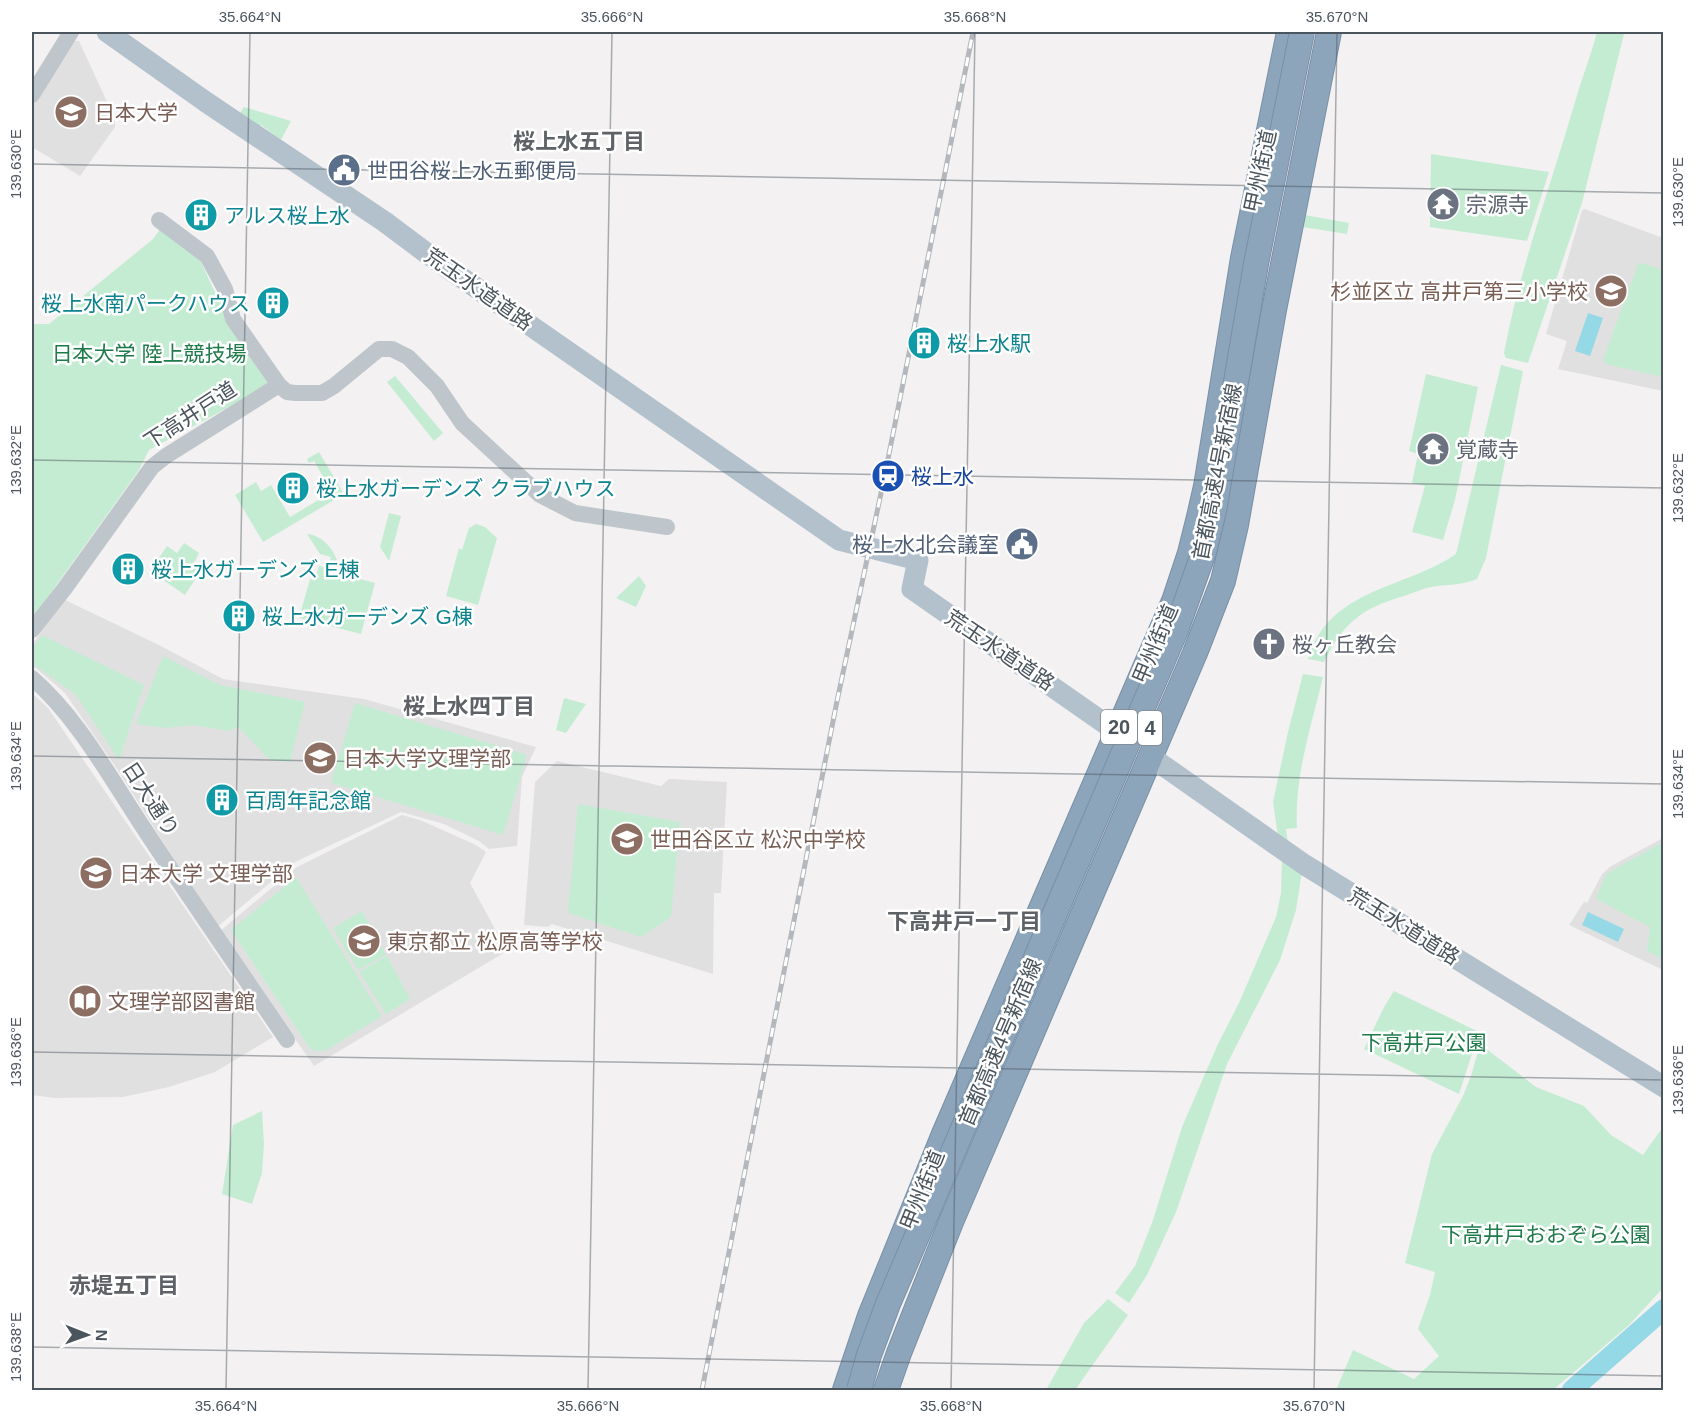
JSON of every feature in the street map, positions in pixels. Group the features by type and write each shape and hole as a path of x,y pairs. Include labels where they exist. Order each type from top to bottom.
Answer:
{"highway":[{"name":"甲州街道","path":"845,1390 870,1316 944,1134 1174,601 1190,553 1206,486 1243,258 1289,32"},
{"name":"首都高速4号新宿線","path":"859,1390 888,1304 1176,630 1200,562 1214,511 1254,274 1302,32"},
{"name":"首都高速4号新宿線","path":"873,1390 902,1306 1208,587 1228,513 1269,266 1316,32"},
{"name":"甲州街道","path":"886,1390 951,1222 1189,668 1223,580 1236,525 1284,258 1329,32"},
{"path":"1174,601 1211,614"},
{"path":"1152,652 1189,668"}],"main road":[{"name":"荒玉水道道路","path":"107,32 206,102 385,222 821,529 838,540 909,558 912,589 1117,732"},
{"name":"荒玉水道道路","path":"1151,757 1305,865 1664,1088"}],"street":[{"path":"32,95 71,32"},
{"path":"159,220 207,256 225,289 233,320 279,385 287,392 322,393 379,349 392,349 408,357 437,386 462,423 540,495 575,513 667,527"},
{"name":"下高井戸道","path":"32,630 152,467 279,385"},
{"name":"日大通り","path":"32,678 52,695 93,752 287,1040"}],"shaded area":[{"name":"日本大学","path":"73,41 79,41 115,119 115,127 80,176 32,147 32,104"},
{"name":"杉並区立 高井戸第三小学校","path":"1585,209 1663,238 1663,391 1558,369 1567,341 1546,334 1582,210"},
{"name":"日本大学文理学部","path":"63,599 223,679 364,699 536,747 522,777 517,846 489,849 479,841 444,824 401,812 295,862 217,927 117,769 65,693 32,665 32,645"},
{"name":"日本大学 文理学部","path":"32,693 48,708 273,1037 215,1072 169,1087 123,1097 54,1098 32,1095"},
{"name":"世田谷区立 松沢中学校","path":"557,761 661,786 669,779 727,782 721,893 714,893 713,974 552,924 548,927 524,925 535,782"},
{"name":"東京都立 松原高等学校","path":"402,815 420,820 476,845 486,852 470,883 507,951 314,1066 220,931 297,867"},
{"path":"1663,838 1663,970 1569,925 1584,902 1587,903 1602,874 1611,866"}],"green space":[{"path":"1597,32 1624,34 1582,203 1528,363 1506,358 1504,353 1518,289"},
{"path":"244,107 291,121 281,140 261,125 257,129 238,116"},
{"path":"1431,154 1549,172 1527,241 1430,227"},
{"path":"1305,215 1349,223 1347,234 1303,227"},
{"name":"日本大学 陸上競技場","path":"161,228 200,260 230,325 272,384 149,450 139,470 32,619 32,324 49,324 153,239"},
{"path":"1642,263 1663,270 1663,377 1606,364 1603,360 1638,264"},
{"path":"1501,365 1523,371 1486,558 1477,579 1428,588 1376,606 1347,627 1331,648 1324,662 1308,659 1318,636 1333,618 1351,604 1371,593 1436,566 1456,554"},
{"path":"1426,374 1478,387 1455,500 1443,540 1412,532 1425,486 1412,483 1418,454 1409,451"},
{"path":"395,376 443,433 434,441 387,382"},
{"path":"319,452 344,494 263,542 235,495 256,482 261,491 271,485 290,517 332,492 314,461 309,463 307,459"},
{"path":"389,513 401,516 389,561 380,547"},
{"path":"476,524 485,527 497,538 478,605 446,596 459,548 462,550 469,528"},
{"path":"307,534 326,543 337,560 341,574 375,583 361,634 299,618 310,579 315,580 319,566 328,568 331,557 320,554"},
{"path":"184,543 199,553 194,563 202,569 185,595 150,571 167,546 177,553"},
{"path":"639,576 646,586 636,607 616,598"},
{"path":"42,635 144,685 119,760 76,695 32,663 32,649"},
{"path":"163,656 220,685 305,702 290,762 270,760 238,727 228,731 193,725 166,728 136,724"},
{"path":"1303,674 1323,677 1301,771 1297,828 1286,829 1288,844 1278,836 1273,802"},
{"path":"564,698 586,704 566,733 556,730"},
{"path":"355,703 527,755 503,835 331,783"},
{"path":"578,804 680,822 671,917 641,937 568,913"},
{"path":"1663,842 1663,959 1647,951 1650,927 1596,899 1606,874"},
{"path":"1282,858 1302,871 1296,910 1280,960 1227,1064 1176,1212 1147,1275 1129,1303 1115,1293 1135,1266 1153,1220 1182,1127 1276,917 1281,893"},
{"path":"296,877 382,1016 325,1051 311,1050 231,930"},
{"path":"362,911 386,955 358,970 333,928"},
{"path":"387,956 410,999 386,1014 359,972"},
{"name":"下高井戸公園","path":"1394,991 1479,1032 1459,1094 1364,1049"},
{"name":"下高井戸おおぞら公園","path":"1480,1044 1536,1087 1584,1106 1611,1135 1643,1155 1660,1131 1663,1133 1663,1288 1629,1325 1553,1390 1336,1390 1353,1350 1414,1379 1439,1356 1418,1329 1435,1272 1405,1263 1432,1154 1463,1096"},
{"path":"262,1111 264,1144 262,1173 252,1204 222,1194 233,1125"},
{"path":"1108,1299 1128,1315 1075,1390 1046,1390 1084,1323"}],"water":[{"path":"1588,313 1603,318 1590,356 1575,351"},
{"path":"1588,912 1624,929 1618,942 1582,925"}],"waterway":[{"path":"1572,1390 1664,1309"}],"railway":[{"path":"702,1390 836,706 884,479 973,32"}],"place":[{"name":"日本大学","path":"71,112"},
{"name":"世田谷桜上水五郵便局","path":"344,170"},
{"name":"宗源寺","path":"1443,204"},
{"name":"アルス桜上水","path":"201,215"},
{"name":"杉並区立 高井戸第三小学校","path":"1611,291"},
{"name":"桜上水南パークハウス","path":"273,303"},
{"name":"桜上水駅","path":"924,343"},
{"name":"覚蔵寺","path":"1433,449"},
{"name":"桜上水","path":"888,476"},
{"name":"桜上水ガーデンズ クラブハウス","path":"293,488"},
{"name":"桜上水北会議室","path":"1022,544"},
{"name":"桜上水ガーデンズ E棟","path":"128,569"},
{"name":"桜上水ガーデンズ G棟","path":"239,616"},
{"name":"桜ヶ丘教会","path":"1269,644"},
{"name":"日本大学文理学部","path":"320,758"},
{"name":"百周年記念館","path":"222,800"},
{"name":"世田谷区立 松沢中学校","path":"627,839"},
{"name":"日本大学 文理学部","path":"96,873"},
{"name":"東京都立 松原高等学校","path":"364,941"},
{"name":"文理学部図書館","path":"85,1001"}],"district":[{"name":"桜上水五丁目","path":"579,141"},
{"name":"桜上水四丁目","path":"469,706"},
{"name":"下高井戸一丁目","path":"964,921"},
{"name":"赤堤五丁目","path":"124,1285"}]}
